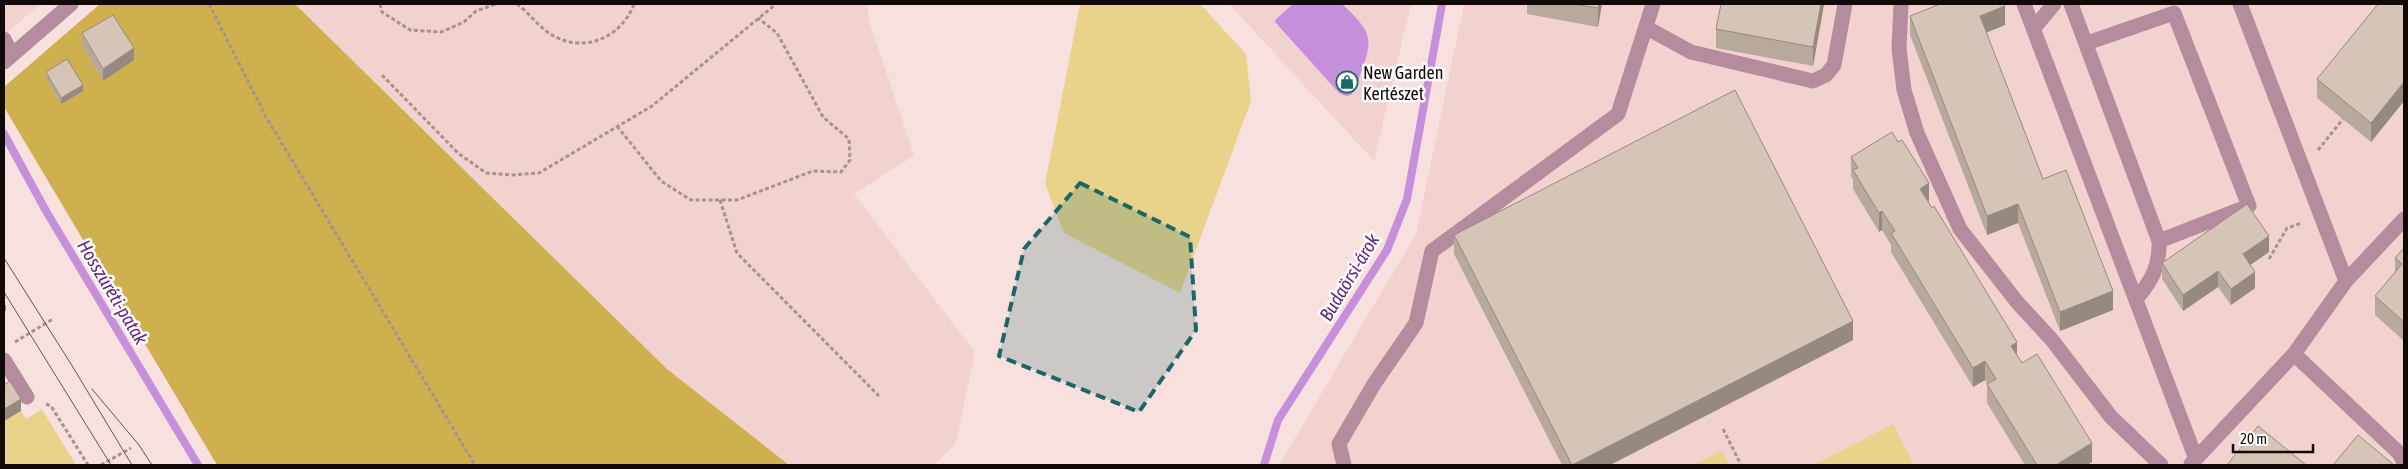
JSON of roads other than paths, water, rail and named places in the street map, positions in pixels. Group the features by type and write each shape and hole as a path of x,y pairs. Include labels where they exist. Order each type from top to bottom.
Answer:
{"street":[{"path":"4,39 8,59 71,4"},
{"path":"1344,465 1339,444 1374,384 1416,323 1432,251 1618,114 1654,4"},
{"path":"1647,28 1691,52 1812,81 1826,75 1834,65 1845,4"},
{"path":"1901,4 1899,48 1904,90 1917,134 1960,229 2017,302 2052,340 2111,417 2161,465"},
{"path":"2024,4 2136,299 2193,462 2294,354 2346,281 2404,219"},
{"path":"2034,28 2054,4"},
{"path":"2071,4 2160,241 2160,258 2154,274 2136,299"},
{"path":"2240,4 2346,281"},
{"path":"2087,43 2174,13 2249,206 2160,241"},
{"path":"2294,354 2398,453 2404,462"},
{"path":"4,360 27,396"}],"waterway":[{"name":"Budaörsi-árok","path":"1264,465 1278,420 1387,250 1407,199 1442,4"},
{"name":"Hosszúréti-patak","path":"4,134 46,211 198,465"}],"tram line":[{"path":"4,258 132,465"},
{"path":"4,292 111,465"},
{"path":"92,389 139,445 152,465"}],"place":[{"name":"New Garden Kertészet","path":"1347,82"}]}
